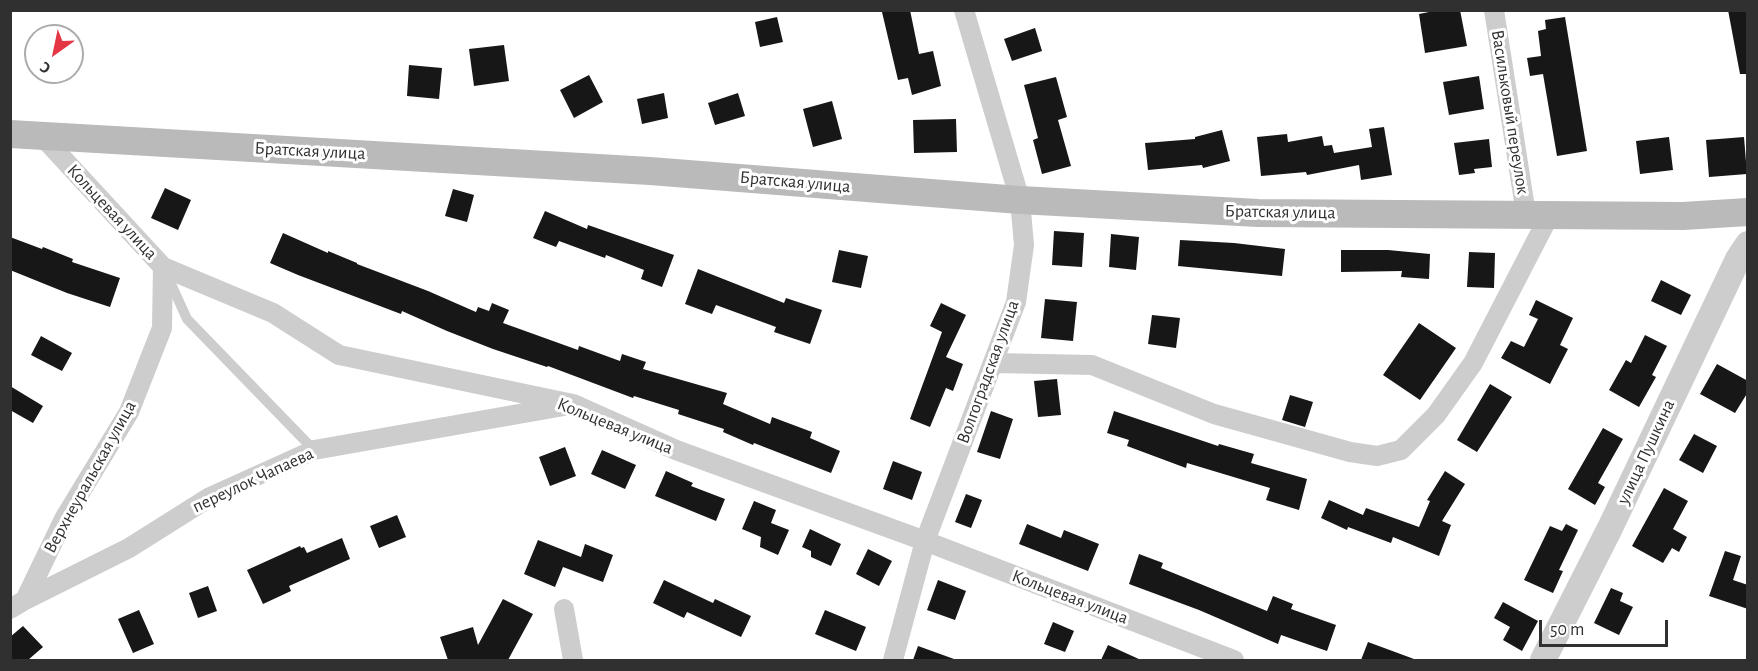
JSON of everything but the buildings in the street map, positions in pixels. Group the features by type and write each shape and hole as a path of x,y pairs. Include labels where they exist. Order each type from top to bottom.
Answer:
{"main road":[{"name":"Братская улица","path":"10,134 650,171 1020,200 1258,213 1683,216 1748,212"}],"street":[{"name":"Волгоградская улица","path":"893,660 925,541 995,363 1016,302 1024,245 1020,200 964,10"},
{"name":"Васильковый переулок","path":"1494,10 1538,215"},
{"name":"Кольцевая улица","path":"42,136 163,267 273,313 339,355 573,404 676,450 925,541 1234,660"},
{"path":"995,363 1092,365 1237,421 1350,452 1377,456 1401,450 1436,416 1473,363 1538,215"},
{"name":"улица Пушкина","path":"1543,660 1610,528 1732,270 1748,244"},
{"name":"Верхнеуральская улица","path":"18,605 64,519 129,412 162,328 163,267"},
{"name":"переулок Чапаева","path":"18,605 129,548 210,496 314,450 573,404"},
{"path":"564,609 573,660"}],"lane":[{"path":"163,267 187,319 314,450"}]}
